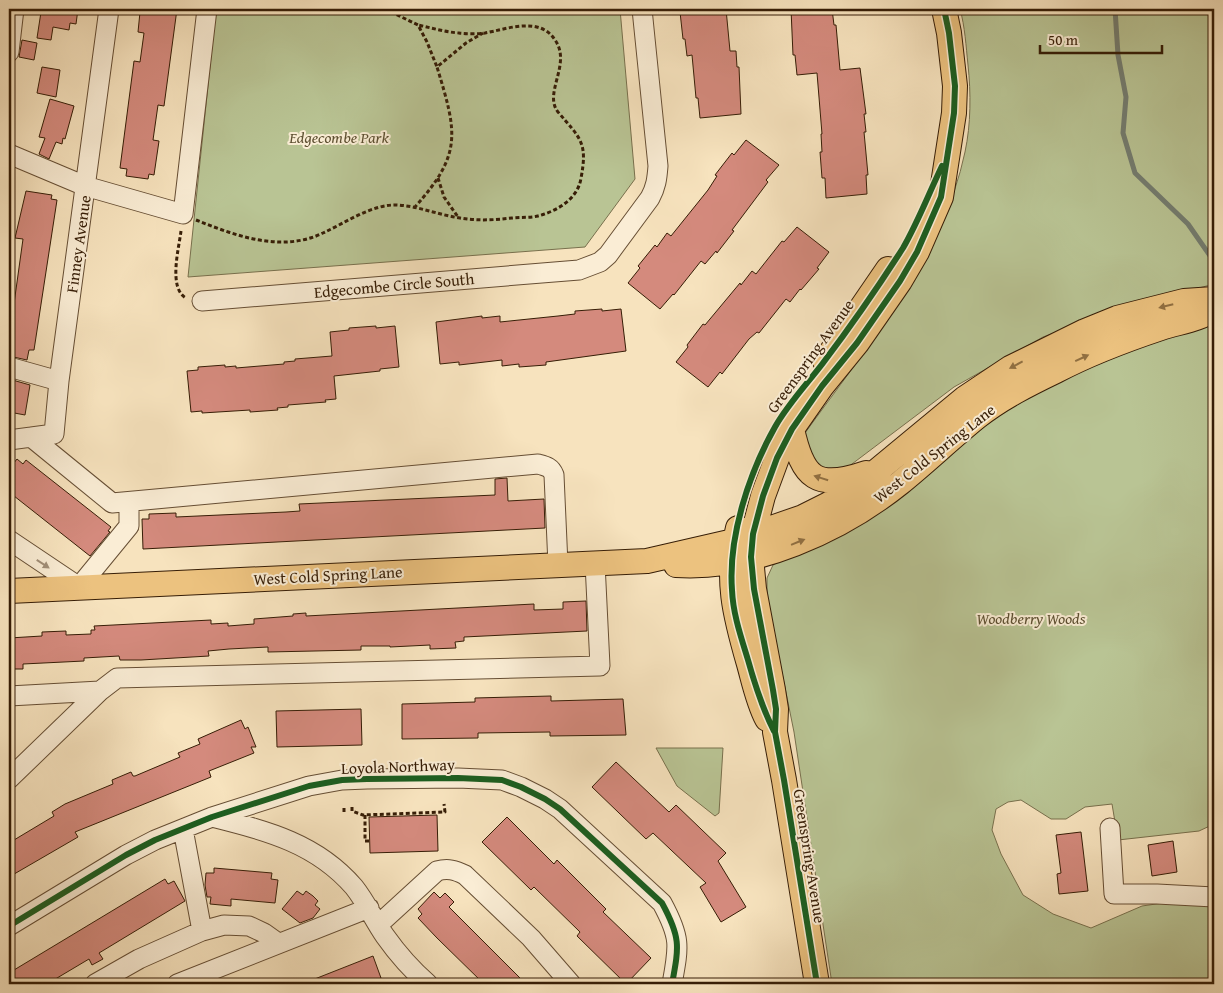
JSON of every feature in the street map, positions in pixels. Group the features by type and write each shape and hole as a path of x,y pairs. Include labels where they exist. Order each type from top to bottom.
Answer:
{"main road":[{"name":"Greenspring Avenue","path":"742,549 777,458 792,429 874,319 918,252 941,197 954,112 955,86 949,33 944,9"},
{"name":"Greenspring Avenue","path":"816,984 784,780 774,732 776,709 754,589 742,549 746,495 763,450 776,426 830,353 902,248 916,224 948,152"},
{"name":"West Cold Spring Lane","path":"742,549 829,504 862,484 965,398 1010,368 1057,344 1117,318 1184,301 1214,299"},
{"name":"West Cold Spring Lane","path":"9,591 647,561 742,549 781,549 813,536 858,512 898,485 978,416 1029,384 1094,352 1164,327 1204,316 1214,309"},
{"path":"792,429 797,452 806,469 811,474 825,481 843,480 885,466"}],"street":[{"path":"9,47 14,9"},
{"name":"Finney Avenue","path":"9,440 54,434 59,382 109,9"},
{"path":"9,156 85,186 183,214 207,9"},
{"name":"Edgecombe Circle South","path":"202,302 579,270 600,262 608,255 656,188 658,166 642,9"},
{"path":"9,367 59,382"},
{"path":"31,437 112,503 538,464 547,466 554,475 558,565"},
{"path":"9,540 78,587 129,526 129,502"},
{"path":"9,779 100,691 117,678 600,666 594,563"},
{"path":"9,696 100,691"},
{"name":"Loyola Northway","path":"9,926 126,855 155,840 212,817 309,786 342,780 458,778 502,780 545,799 560,809 662,903 678,937 672,984"},
{"path":"212,817 255,828 305,847 325,859 354,888 398,953 428,984"},
{"path":"1110,828 1114,894 1214,897"},
{"path":"183,829 202,930"},
{"path":"378,925 433,874 444,869 454,870 465,875 531,938 571,984"},
{"path":"177,984 368,908"},
{"path":"94,984 139,959 202,930 224,924 249,926 264,933 278,943"}],"path":[{"path":"202,302 189,300 183,296 177,287 175,277 183,214 219,229 251,239 292,242 308,240 363,213 396,205 458,218 494,220 537,216 552,211 566,203 576,194 583,168 582,142 576,131 557,110 554,101 554,88 562,56 558,43 552,34 541,28 526,25 484,33 459,33 418,25 385,9"},
{"path":"413,208 438,178 447,162 452,134 448,104 438,67 418,25"},
{"path":"438,67 466,43 484,33"},
{"path":"438,178 444,197 458,218"},
{"path":"352,807 352,811 364,814 445,812 444,804"},
{"path":"344,808 344,814"},
{"path":"364,814 365,841 368,841"}],"green space":[{"name":"Edgecombe Park","path":"216,9 620,9 635,179 585,247 188,277"},
{"path":"960,9 1214,9 1214,284 1116,310 1043,337 954,387 844,470 825,469 814,463 808,451 805,433 900,300 921,265 954,191 965,152 970,109 966,44"},
{"name":"Woodberry Woods","path":"1214,323 1214,824 1199,831 1118,840 1112,804 1085,807 1066,819 1051,819 1021,800 1008,802 996,809 992,830 1001,854 1023,895 1053,914 1091,928 1142,906 1177,901 1214,904 1214,984 832,984 794,732 767,599 767,578 773,565 871,511 970,434 1031,395 1122,352"},
{"path":"656,748 723,748 719,813 715,816 677,786"}],"building":[{"path":"48,9 78,9 76,24 70,23 69,30 53,27 51,40 37,38 41,12 48,13"},
{"path":"147,9 177,9 164,106 158,105 153,140 159,141 154,175 149,174 148,179 126,176 127,169 120,168 134,61 140,62 144,33 138,32 140,12 147,13"},
{"path":"682,9 726,9 730,51 736,51 737,67 739,67 741,114 700,118 692,55 687,56 685,39 683,39 680,12 683,12"},
{"path":"791,9 832,9 834,25 836,25 840,70 860,68 866,114 864,114 866,132 864,132 868,175 866,175 867,194 826,198 825,178 822,178 820,152 822,152 822,134 817,73 797,75 795,55 793,55"},
{"path":"22,40 37,43 34,60 19,57"},
{"path":"42,67 60,70 56,97 37,93"},
{"path":"50,99 74,106 65,139 63,138 62,144 56,142 49,159 39,154 45,138 39,137"},
{"path":"746,140 779,165 766,180 768,182 717,253 716,251 705,264 701,261 674,295 660,309 628,283 640,268 638,266 655,245 657,247 667,233 671,236 708,190 717,176 715,175 732,153 734,155"},
{"path":"26,191 52,195 51,199 57,200 34,350 29,350 27,360 9,356 9,311 13,311 23,239 15,238"},
{"path":"797,227 829,252 817,268 819,269 801,290 790,302 786,299 759,333 757,332 749,339 722,374 720,372 708,387 676,362 703,324 705,325 752,271 756,274 782,241 784,242"},
{"path":"602,309 602,311 621,309 626,351 546,362 546,365 519,367 519,364 502,366 502,360 459,365 459,362 440,364 436,322 482,316 482,318 500,316 500,322 575,314 575,311"},
{"path":"376,326 376,328 395,326 399,367 334,376 336,399 325,400 326,402 288,405 288,407 277,408 278,410 191,412 187,371 198,370 198,367 225,365 225,367 236,366 236,368 284,364 284,362 295,361 295,359 332,356 330,332 349,330 349,328"},
{"path":"9,379 30,385 25,415 9,412"},
{"path":"17,459 23,464 26,460 111,527 108,531 110,532 90,556 9,492 9,469"},
{"path":"507,478 508,501 544,499 545,528 143,549 142,519 149,519 149,514 176,513 176,517 286,512 300,511 299,504 495,495 495,479"},
{"path":"586,601 587,631 464,637 464,641 455,642 456,648 430,649 430,645 361,646 361,650 268,652 268,647 208,651 209,656 141,660 120,660 119,656 84,658 84,661 23,664 23,669 9,669 9,638 42,636 42,632 66,631 66,635 91,634 91,630 95,630 94,626 211,620 211,624 228,623 228,626 254,624 254,619 306,613 306,616 534,604 534,610 563,609 563,602"},
{"path":"551,696 551,701 623,699 626,735 550,736 550,732 478,733 478,738 402,739 402,704 475,702 475,698"},
{"path":"361,709 362,745 277,747 276,711"},
{"path":"241,720 245,729 248,727 256,747 251,747 254,753 209,771 211,777 75,832 78,837 9,877 9,843 54,816 52,812 65,804 113,784 112,780 131,772 135,776 180,757 178,753 200,744 198,739"},
{"path":"616,762 669,812 676,805 726,853 718,861 746,907 721,922 700,887 706,883 653,833 646,839 592,787"},
{"path":"437,815 438,851 370,853 369,817"},
{"path":"507,817 554,864 557,860 606,909 603,912 651,958 626,984 577,936 580,932 534,887 531,890 482,842"},
{"path":"1081,832 1088,891 1059,894 1057,874 1061,873 1056,835"},
{"path":"1173,841 1177,872 1152,876 1148,845"},
{"path":"214,868 272,873 271,879 278,880 275,903 231,899 231,906 210,904 211,897 207,897 205,885 206,873 214,873"},
{"path":"165,879 168,884 174,881 185,901 99,953 103,959 92,965 89,959 47,984 9,984 9,973"},
{"path":"297,891 303,895 306,891 313,896 318,901 315,905 320,909 313,918 300,923 282,909"},
{"path":"434,892 440,898 445,893 454,902 449,907 526,984 484,984 437,938 418,918 422,914 418,909"},
{"path":"373,956 381,978 375,980 377,984 302,984"}],"waterway":[{"path":"1115,9 1118,55 1126,97 1123,133 1135,173 1188,224 1213,260"}],"cycle path":[{"path":"817,984 775,732 776,709 773,690 754,589 751,557 753,534 763,496 777,458 792,429 822,386 857,343 900,281 917,252 941,197 954,113 955,86 949,33 944,9"},
{"path":"774,731 756,687 734,608 732,590 733,549 742,506 757,464 775,427 854,321 903,248 919,218 942,166"},
{"path":"9,926 126,855 155,840 212,817 309,786 342,780 367,779 458,778 502,780 521,787 560,809 662,903 673,925 677,942 672,984"}]}
